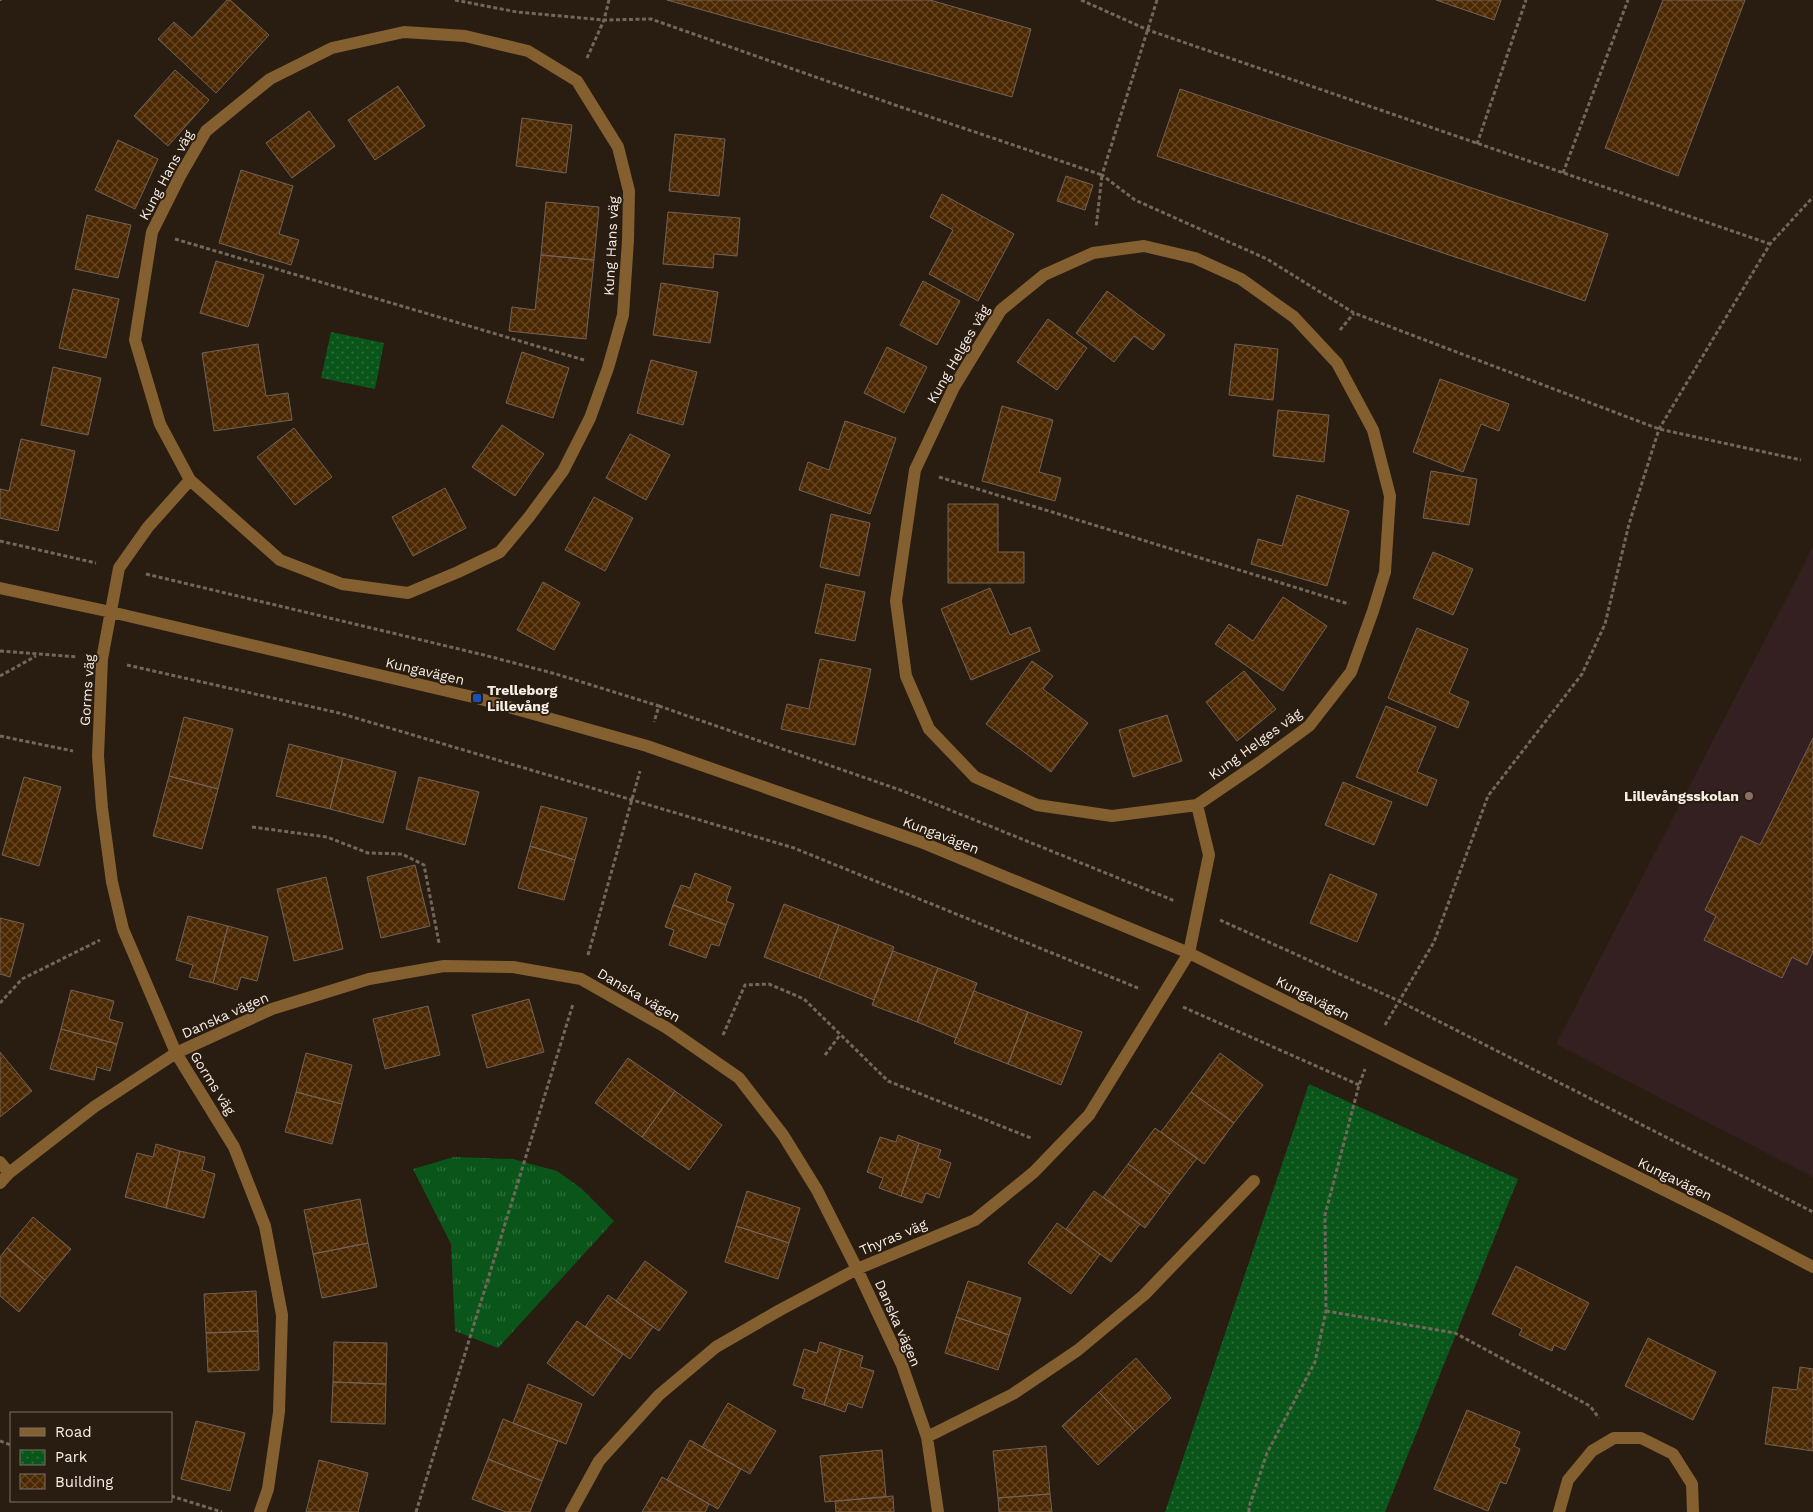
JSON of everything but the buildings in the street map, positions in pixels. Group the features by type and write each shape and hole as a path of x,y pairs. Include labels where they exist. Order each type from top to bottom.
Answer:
{"street":[{"name":"Kung Hans väg","path":"404,32 465,36 528,51 577,81 618,148 629,191 628,240 623,315 608,368 590,418 563,471 500,552 408,593 342,584 280,560 190,480 160,424 135,340 152,232 180,176 206,131 270,79 332,48 404,32"},
{"name":"Kung Helges väg","path":"1144,246 1195,258 1241,279 1294,317 1337,363 1373,430 1390,496 1384,572 1373,611 1351,672 1309,726 1197,805 1112,816 1037,805 975,777 929,729 906,676 896,601 915,470 954,387 1001,310 1044,275 1092,253 1144,246"},
{"path":"111,612 120,568 148,527 190,480"},
{"name":"Kungavägen","path":"0,588 111,612 477,698 647,746 921,842 1189,953 1724,1220 1813,1267"},
{"name":"Gorms väg","path":"111,612 102,659 98,756 102,808 111,873 123,929 176,1053 234,1147 265,1226 282,1315 279,1412 268,1489 260,1512"},
{"path":"1189,953 1209,855 1197,805"},
{"name":"Thyras väg","path":"571,1512 599,1461 659,1396 716,1348 780,1310 857,1269 975,1220 1034,1172 1089,1115 1189,953"},
{"name":"Danska vägen","path":"0,1183 9,1173 94,1107 176,1053 272,1010 369,978 444,966 512,967 581,979 667,1028 739,1078 783,1135 817,1190 902,1365 927,1437 938,1512"},
{"path":"0,1162 9,1173"},
{"path":"927,1437 1013,1394 1078,1350 1144,1295 1254,1181"},
{"path":"1559,1512 1568,1480 1592,1451 1614,1438 1641,1438 1673,1454 1692,1484 1693,1512"}],"path":[{"path":"455,0 517,12 604,20 651,19 895,105 1102,175 1135,200 1267,259 1354,313 1658,428 1801,460"},
{"path":"577,81 604,20 608,0"},
{"path":"1081,0 1148,30 1770,244"},
{"path":"1092,253 1102,175 1157,0"},
{"path":"1477,144 1526,0"},
{"path":"1562,173 1628,0"},
{"path":"1249,1512 1267,1453 1314,1362 1326,1311 1325,1215 1359,1085 1373,1046 1434,942 1488,796 1582,674 1605,624 1629,524 1658,428 1770,244 1813,197"},
{"path":"152,232 608,368"},
{"path":"915,470 1373,611"},
{"path":"0,541 484,655 556,674 659,706 903,791 1198,910 1399,1000 1813,1212"},
{"path":"0,651 102,659 339,713 794,848 1162,998 1359,1085"},
{"path":"0,676 38,655"},
{"path":"416,1512 581,979 659,706"},
{"path":"0,736 98,756"},
{"path":"252,827 327,837 368,853 402,854 424,865 444,966"},
{"path":"0,1003 22,979 123,929"},
{"path":"712,1059 745,985 769,984 804,999 888,1081 1058,1148"},
{"path":"825,1055 840,1035"},
{"path":"1326,1311 1455,1333 1590,1406 1614,1438"},
{"path":"172,1496 222,1512"}],"shaded area":[{"name":"Lillevångsskolan","path":"1813,547 1813,1177 1556,1044"}],"green space":[{"path":"331,332 384,343 375,389 321,378"},
{"path":"1309,1084 1518,1179 1385,1512 1165,1512"},
{"path":"454,1157 513,1159 557,1171 582,1189 614,1221 498,1348 455,1331 451,1244 413,1169"}],"place":[{"name":"Trelleborg Lillevång","path":"477,698"},
{"name":"Lillevångsskolan","path":"1749,796"}]}
